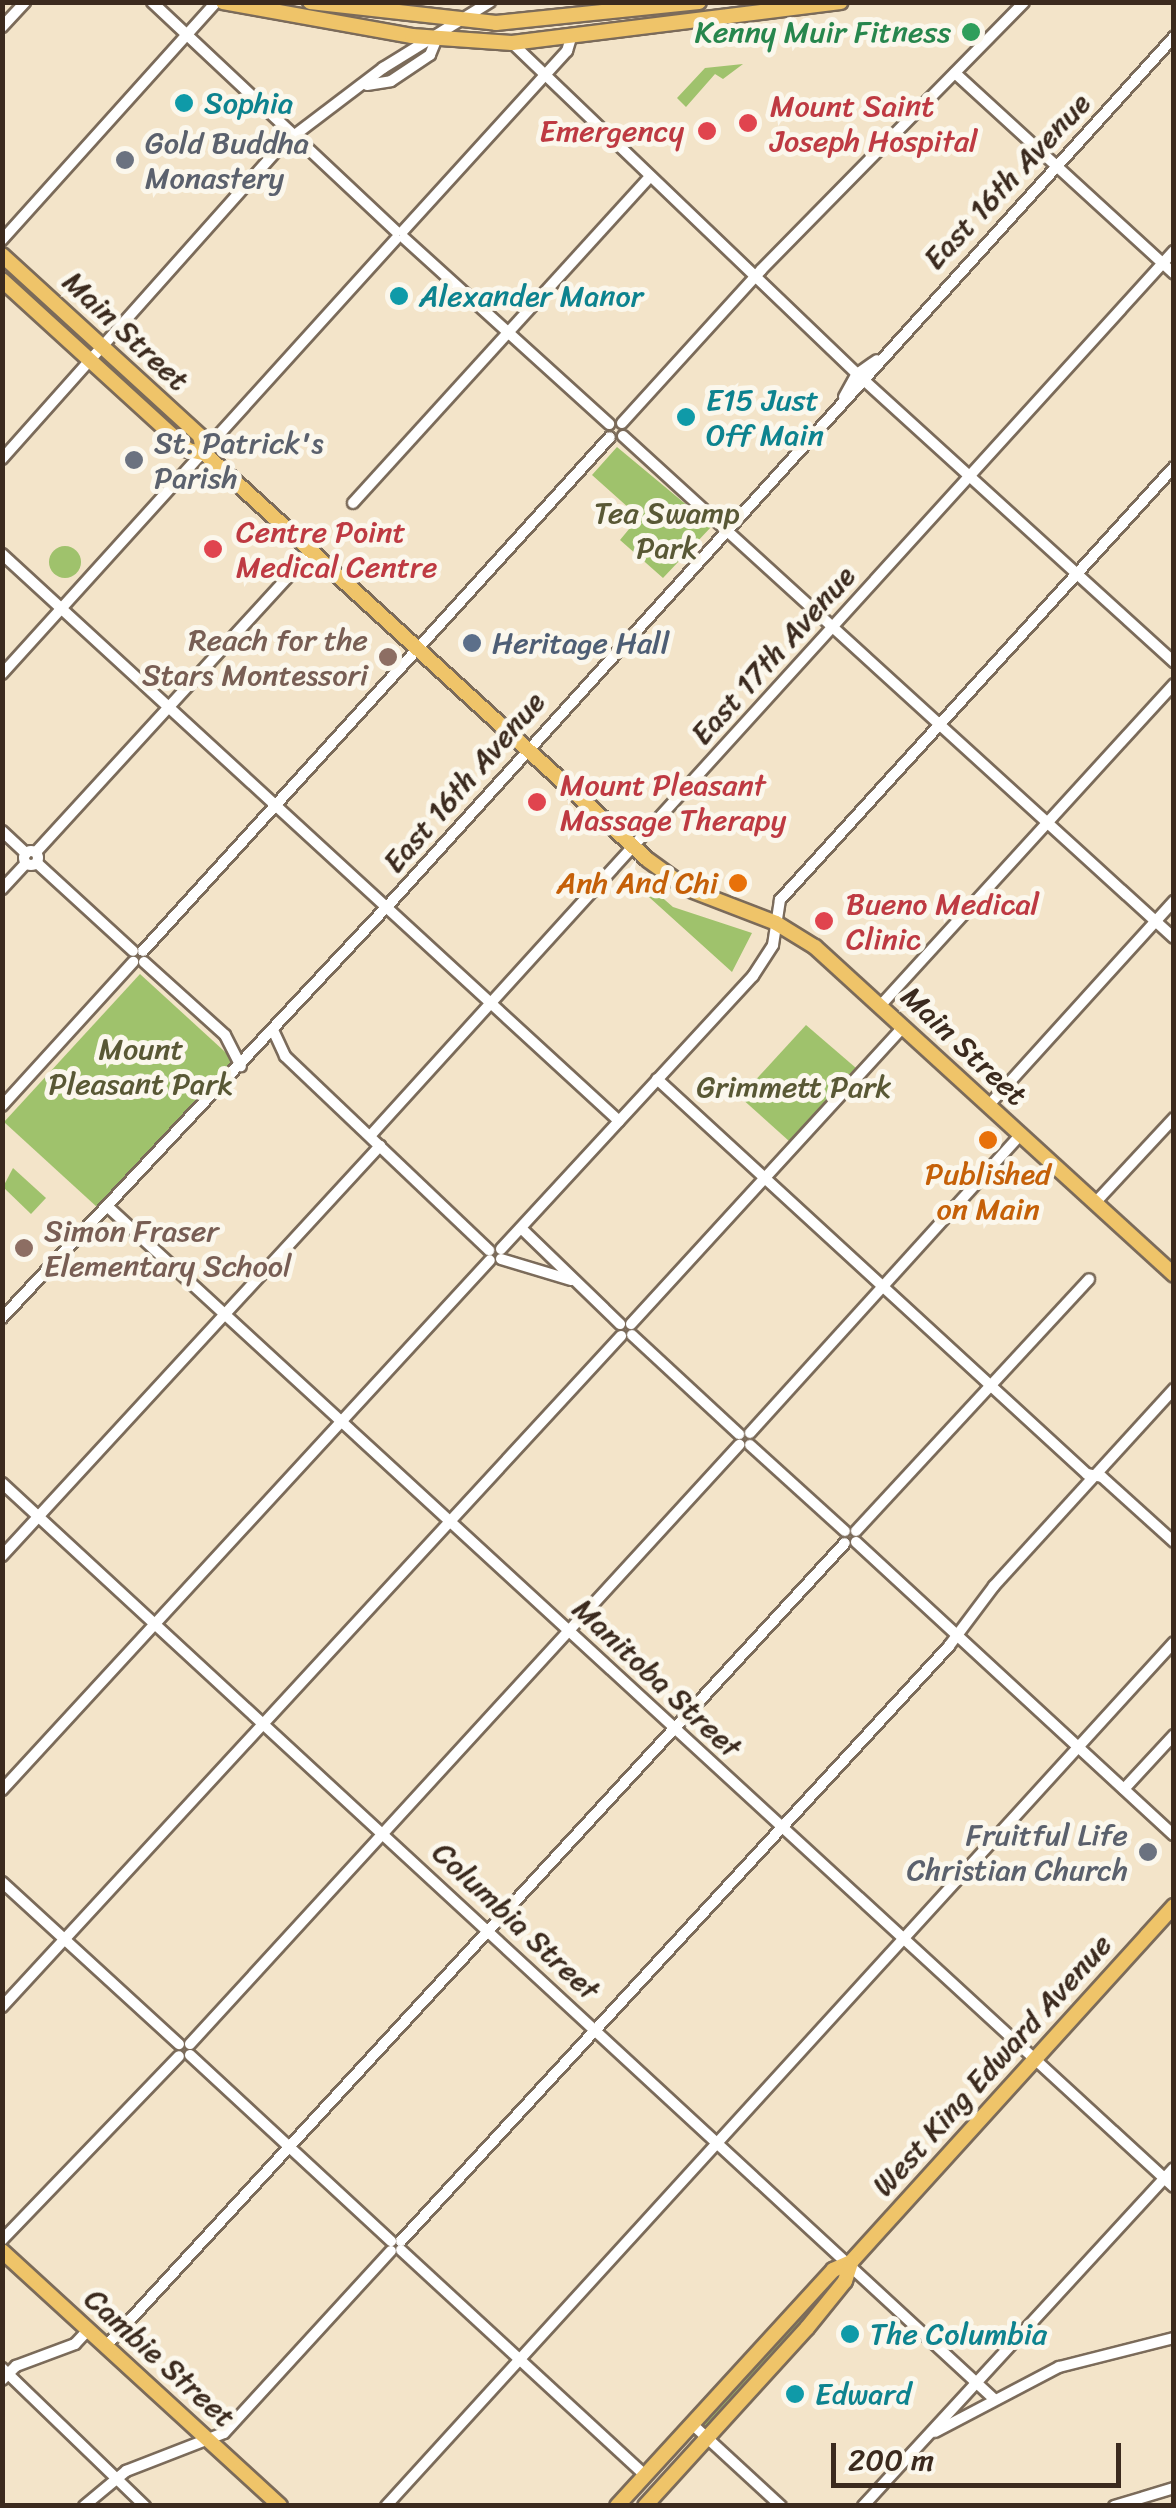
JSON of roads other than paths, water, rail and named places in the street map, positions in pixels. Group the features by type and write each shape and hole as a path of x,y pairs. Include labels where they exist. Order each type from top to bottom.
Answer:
{"main road":[{"path":"220,2 437,38 512,44 840,2"},
{"path":"310,2 462,22 529,23 699,2"},
{"name":"Main Street","path":"2,255 200,436 204,452 634,848 688,889 776,923 815,946 1174,1274"},
{"name":"Main Street","path":"2,280 188,450 204,452"},
{"name":"West King Edward Avenue","path":"618,2506 833,2270 851,2262 1174,1906"},
{"name":"Cambie Street","path":"2,2251 280,2506"},
{"name":"West King Edward Avenue","path":"644,2506 806,2328 845,2281 851,2262"}],"street":[{"path":"2,27 25,2"},
{"path":"152,2 184,38 609,424 610,437"},
{"path":"2,240 220,2"},
{"path":"2,459 292,136 366,86 391,81 417,64 437,38 490,2"},
{"path":"609,424 622,423 753,278 1024,2"},
{"name":"East 16th Avenue","path":"2,1318 274,1030 724,528 1174,37"},
{"path":"2,674 545,76 571,38"},
{"path":"512,44 753,278 1174,662"},
{"path":"955,73 1174,274"},
{"path":"353,503 649,178"},
{"name":"East 17th Avenue","path":"370,1136 1174,251"},
{"path":"622,423 623,436 1174,938"},
{"path":"2,1106 610,437 623,436"},
{"path":"2,1790 753,976 773,944 780,900 1174,468"},
{"path":"2,889 312,551"},
{"path":"2,554 619,1121"},
{"path":"880,1006 1174,684"},
{"path":"2,831 225,1035 240,1066"},
{"path":"988,1106 1174,901"},
{"path":"2,2007 902,1028"},
{"path":"274,1030 285,1056 496,1254 572,1280"},
{"path":"657,1079 990,1385 1174,1542"},
{"path":"1095,1204 1174,1118"},
{"path":"2,2240 185,2050 384,1834 1020,1135"},
{"path":"2,1556 380,1146"},
{"name":"Manitoba Street","path":"107,1206 1169,2182"},
{"path":"521,1228 572,1280 1174,1835"},
{"path":"106,2346 1089,1279"},
{"path":"84,2506 117,2476 224,2433 782,1828 1174,1389"},
{"name":"Columbia Street","path":"2,1482 978,2379 993,2398"},
{"path":"386,2506 906,1942 1174,1642"},
{"path":"1124,1789 1174,1734"},
{"path":"2,1882 645,2475"},
{"path":"862,2506 978,2379 1169,2182 1174,2168"},
{"path":"88,2330 75,2344 4,2374 117,2476 144,2506"},
{"path":"926,2438 993,2398 1088,2357 1174,2338"},
{"path":"692,2424 781,2506"},
{"path":"1114,2506 1174,2488"}],"place":[{"name":"Kenny Muir Fitness","path":"971,32"},
{"name":"Sophia","path":"184,103"},
{"name":"Mount Saint Joseph Hospital","path":"748,123"},
{"name":"Emergency","path":"707,131"},
{"name":"Gold Buddha Monastery","path":"125,160"},
{"name":"Alexander Manor","path":"399,296"},
{"name":"E15 Just Off Main","path":"686,417"},
{"name":"St. Patrick's Parish","path":"134,460"},
{"name":"Centre Point Medical Centre","path":"213,549"},
{"name":"Heritage Hall","path":"472,643"},
{"name":"Reach for the Stars Montessori","path":"388,657"},
{"name":"Mount Pleasant Massage Therapy","path":"537,802"},
{"name":"Anh And Chi","path":"738,883"},
{"name":"Bueno Medical Clinic","path":"824,921"},
{"name":"Published on Main","path":"988,1140"},
{"name":"Simon Fraser Elementary School","path":"24,1248"},
{"name":"Fruitful Life Christian Church","path":"1148,1852"},
{"name":"The Columbia","path":"850,2334"},
{"name":"Edward","path":"795,2394"}],"park label":[{"name":"Tea Swamp Park","path":"667,530"},
{"name":"Mount Pleasant Park","path":"141,1066"},
{"name":"Grimmett Park","path":"794,1087"}]}
